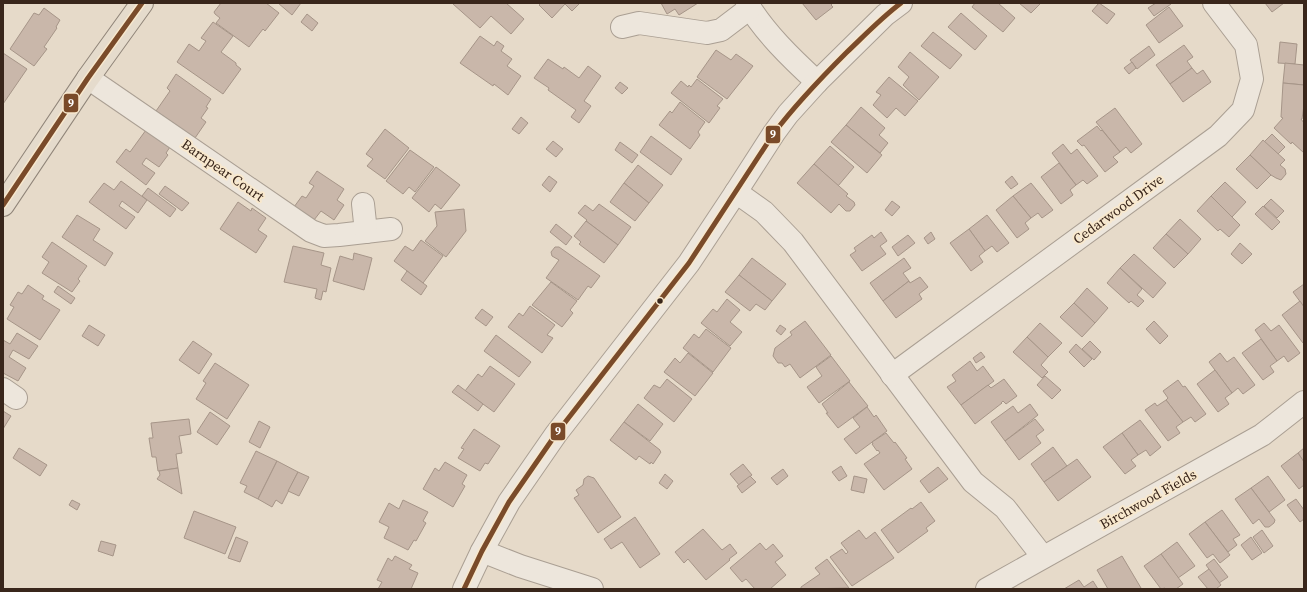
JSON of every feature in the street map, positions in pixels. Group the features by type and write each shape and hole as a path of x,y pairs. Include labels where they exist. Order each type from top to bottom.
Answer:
{"main road":[{"path":"3,205 88,78 142,3"}],"street":[{"path":"464,589 482,551 509,502 556,434 689,263 774,132 817,82 885,15 901,3"},
{"name":"Cedarwood Drive","path":"892,375 1218,136 1243,110 1252,79 1246,45 1214,3"},
{"path":"631,25 707,33 722,30 749,6 795,62 817,82"},
{"name":"Barnpear Court","path":"88,78 311,231 324,236 391,229"},
{"path":"736,192 764,212 793,242 973,482 1005,508 1043,557"},
{"path":"363,204 366,232"},
{"name":"Birchwood Fields","path":"987,589 1262,435 1304,402"},
{"path":"482,551 527,568 592,589"}],"building":[{"path":"221,3 266,3 279,13 265,31 263,29 249,47 216,23 220,18 214,12"},
{"path":"278,3 301,3 292,15"},
{"path":"506,3 524,19 511,34 491,16 480,28 453,4"},
{"path":"541,3 580,3 572,11 565,4 552,18 539,5"},
{"path":"661,3 698,3 679,15 675,9 667,14"},
{"path":"802,3 833,3 831,5 833,7 816,20"},
{"path":"975,3 998,3 1015,18 1003,32 972,7"},
{"path":"1019,3 1041,3 1031,13"},
{"path":"1099,3 1115,14 1107,24 1092,11"},
{"path":"1156,3 1171,4 1154,16 1148,8"},
{"path":"1265,3 1284,3 1272,12"},
{"path":"1169,7 1183,26 1159,43 1146,25"},
{"path":"44,8 60,20 56,27 57,28 44,47 47,49 34,66 10,49 34,13 39,15"},
{"path":"961,13 987,36 975,50 948,27"},
{"path":"307,14 318,23 312,31 301,22"},
{"path":"213,22 233,36 221,52 236,63 236,65 241,69 223,94 177,62 189,44 199,51 206,41 201,38"},
{"path":"933,32 962,55 950,69 921,46"},
{"path":"480,36 494,46 497,41 504,46 501,51 512,59 507,66 521,76 508,95 494,84 493,86 460,63"},
{"path":"1280,42 1297,44 1295,64 1278,63"},
{"path":"1184,45 1193,57 1187,61 1192,68 1170,84 1156,65"},
{"path":"1149,46 1155,55 1137,69 1130,60"},
{"path":"716,50 731,60 736,54 753,66 727,99 697,77"},
{"path":"910,52 939,77 919,100 903,85 909,77 898,67"},
{"path":"3,53 27,69 3,104"},
{"path":"548,59 563,69 564,67 579,78 588,66 601,76 584,101 591,106 579,123 571,117 576,110 534,78"},
{"path":"1132,62 1136,68 1129,74 1124,68"},
{"path":"1285,63 1304,65 1304,85 1283,83"},
{"path":"1192,68 1197,74 1203,70 1211,82 1183,102 1170,84"},
{"path":"176,74 211,99 206,107 208,108 201,118 206,122 195,138 156,111 170,91 167,88"},
{"path":"889,77 918,101 905,116 896,108 887,118 873,105 881,95 876,92"},
{"path":"697,79 723,99 717,106 720,108 709,123 671,93 681,81 688,87 689,85 691,87"},
{"path":"620,82 628,88 622,94 615,88"},
{"path":"1283,83 1304,85 1304,105 1301,119 1304,123 1304,153 1292,142 1291,144 1274,128 1283,118 1281,117"},
{"path":"680,102 705,122 698,132 700,135 690,149 659,125 670,111 672,113"},
{"path":"861,107 885,128 879,135 888,143 880,153 846,125"},
{"path":"1115,108 1142,144 1131,153 1126,147 1120,152 1096,122"},
{"path":"521,117 528,123 519,134 512,129"},
{"path":"846,125 882,155 867,173 831,142"},
{"path":"1097,126 1120,152 1113,157 1118,162 1105,172 1084,145 1082,146 1077,141"},
{"path":"385,129 409,148 385,179 367,166 373,159 366,154"},
{"path":"146,130 170,147 166,153 168,155 159,167 146,158 142,164 155,173 146,185 116,162 126,149 130,152"},
{"path":"1272,134 1285,147 1278,154 1264,142"},
{"path":"651,136 682,159 671,175 640,152"},
{"path":"1263,140 1285,160 1280,165 1285,169 1286,174 1281,180 1271,175 1250,155"},
{"path":"553,141 563,149 556,157 546,149"},
{"path":"620,142 638,155 632,163 615,150"},
{"path":"1063,144 1071,154 1077,149 1098,176 1087,184 1083,180 1076,185 1052,153"},
{"path":"830,146 854,167 838,186 814,164"},
{"path":"410,150 434,167 415,192 409,187 403,194 386,181"},
{"path":"1250,155 1271,175 1257,189 1236,169"},
{"path":"1059,163 1076,185 1070,190 1073,195 1061,204 1041,177"},
{"path":"814,164 848,194 846,196 854,202 855,205 850,211 846,211 839,204 831,213 797,183"},
{"path":"638,165 663,185 649,203 624,183"},
{"path":"436,167 460,185 441,209 435,204 429,212 412,198"},
{"path":"317,171 344,189 337,200 344,205 334,220 321,211 314,220 294,207 302,196 306,198 314,186 309,183"},
{"path":"549,176 557,182 550,192 542,185"},
{"path":"1012,176 1018,184 1011,189 1005,182"},
{"path":"121,181 147,200 138,213 122,201 119,206 135,217 126,229 89,202 104,183 114,190"},
{"path":"1225,182 1246,202 1232,217 1211,196"},
{"path":"624,183 649,203 635,221 610,202"},
{"path":"1031,183 1053,210 1042,218 1038,213 1031,218 1013,196"},
{"path":"165,186 189,203 182,211 159,194"},
{"path":"148,188 176,209 170,217 142,196"},
{"path":"1013,196 1031,218 1025,223 1029,229 1017,238 996,210"},
{"path":"1211,196 1240,225 1229,237 1220,229 1218,231 1197,211"},
{"path":"1271,199 1284,211 1277,218 1264,206"},
{"path":"892,201 900,207 892,216 885,210"},
{"path":"238,202 251,211 252,208 266,218 258,230 267,236 256,253 220,229"},
{"path":"599,204 631,227 618,245 586,221 587,220 578,213 585,205 593,211"},
{"path":"1263,206 1280,222 1272,230 1255,214"},
{"path":"464,209 466,231 446,257 425,241 437,226 435,212"},
{"path":"77,215 100,229 93,240 113,253 105,266 62,237"},
{"path":"987,215 1009,243 997,252 992,246 985,251 969,229"},
{"path":"1180,219 1201,239 1188,254 1166,234"},
{"path":"586,221 618,245 604,263 579,244 581,242 574,236"},
{"path":"556,224 572,237 566,245 550,232"},
{"path":"969,229 985,251 979,256 983,262 971,271 950,243"},
{"path":"881,232 887,241 880,246 886,254 862,271 850,255 856,251 854,248 872,235 874,238"},
{"path":"931,232 935,239 928,244 924,238"},
{"path":"1166,234 1188,254 1174,268 1153,248"},
{"path":"908,235 915,243 898,256 892,247"},
{"path":"421,240 443,256 423,283 394,261 405,246 413,251"},
{"path":"52,242 87,266 78,279 80,281 72,292 42,273 49,262 42,257"},
{"path":"1240,243 1252,254 1242,264 1231,254"},
{"path":"293,246 324,253 321,265 331,268 326,292 323,291 321,300 315,298 317,289 284,282"},
{"path":"555,247 559,247 600,276 591,288 588,286 578,300 546,278 559,260 552,256 551,252"},
{"path":"354,253 372,258 364,290 333,281 340,256 353,260"},
{"path":"1134,254 1166,283 1153,298 1120,268"},
{"path":"752,258 786,284 772,301 739,275"},
{"path":"904,258 911,268 903,273 909,281 883,301 870,283"},
{"path":"1120,268 1142,289 1137,295 1144,301 1138,307 1131,301 1129,303 1107,283"},
{"path":"407,271 427,286 421,295 401,280"},
{"path":"739,275 772,301 765,310 756,304 750,311 725,292"},
{"path":"920,277 928,287 919,294 922,299 896,318 883,301 909,281 910,283"},
{"path":"551,282 577,301 570,310 573,313 562,327 532,305"},
{"path":"1304,284 1304,307 1293,292"},
{"path":"28,285 44,296 42,299 60,310 40,340 7,319 14,307 10,305 18,292 22,294"},
{"path":"58,286 75,298 71,304 54,292"},
{"path":"1087,288 1108,308 1095,323 1074,303"},
{"path":"727,299 740,310 730,322 742,332 730,346 701,323 713,309 717,312"},
{"path":"1300,301 1304,307 1303,343 1282,315"},
{"path":"1074,303 1095,323 1082,337 1060,317"},
{"path":"530,306 555,325 547,335 553,338 542,353 508,327 519,313 523,316"},
{"path":"482,309 493,317 486,326 475,318"},
{"path":"805,321 831,355 800,378 790,364 785,367 782,363 778,363 773,356 775,348 792,335 790,332"},
{"path":"1154,321 1168,336 1160,344 1146,329"},
{"path":"1040,323 1062,343 1048,357 1027,337"},
{"path":"1264,323 1271,331 1279,325 1300,353 1288,362 1284,356 1277,361 1255,330"},
{"path":"89,325 105,335 98,346 82,336"},
{"path":"780,325 786,329 781,335 776,331"},
{"path":"706,329 731,348 713,372 683,348 694,334 699,338"},
{"path":"17,333 38,346 29,359 13,350 9,357 26,368 18,381 3,373 3,340 10,344"},
{"path":"496,335 531,362 519,377 484,351"},
{"path":"1027,337 1048,357 1041,365 1048,372 1042,378 1013,352"},
{"path":"1261,339 1277,361 1270,366 1274,372 1263,380 1242,353"},
{"path":"193,341 212,354 199,374 179,360"},
{"path":"1090,341 1101,352 1094,360 1082,349"},
{"path":"1076,344 1092,359 1084,367 1069,352"},
{"path":"981,352 985,357 976,363 973,358"},
{"path":"688,353 713,373 695,396 664,372 675,358 680,363"},
{"path":"1220,353 1227,362 1234,357 1255,385 1243,394 1238,388 1232,393 1209,362"},
{"path":"831,356 850,381 819,403 807,387 822,376 816,367"},
{"path":"970,361 977,371 983,366 994,381 961,405 947,387 956,381 952,375"},
{"path":"215,363 249,385 227,419 196,399 206,383 203,381"},
{"path":"490,366 515,384 494,412 465,391 478,374 482,377"},
{"path":"1215,370 1232,393 1225,398 1229,404 1218,412 1197,384"},
{"path":"1045,376 1061,390 1052,399 1037,385"},
{"path":"667,379 692,399 674,422 644,398 654,385 660,388"},
{"path":"1004,379 1017,396 1006,404 1003,401 975,424 961,405 988,385 991,388"},
{"path":"1178,380 1183,387 1185,386 1206,414 1195,422 1191,417 1183,422 1166,400 1168,398 1163,391"},
{"path":"849,382 868,406 838,428 826,413 828,413 822,404"},
{"path":"458,385 483,404 478,411 452,392"},
{"path":"1166,400 1183,422 1176,427 1180,433 1168,441 1145,410 1155,403 1157,406"},
{"path":"638,404 663,424 650,441 624,422"},
{"path":"1030,404 1038,415 1005,441 991,422 1013,406 1018,413"},
{"path":"867,407 874,417 876,415 887,431 856,454 844,439 860,427 853,418"},
{"path":"3,411 11,416 3,429"},
{"path":"210,412 230,426 217,445 197,432"},
{"path":"189,419 191,434 179,436 182,453 176,454 178,468 158,471 156,457 152,457 149,438 153,438 151,423"},
{"path":"1035,419 1044,430 1036,436 1041,443 1019,460 1005,441"},
{"path":"1140,420 1161,447 1150,456 1146,450 1138,455 1122,433"},
{"path":"259,421 270,427 260,448 249,442"},
{"path":"624,422 660,450 661,452 653,464 651,462 650,464 639,456 636,460 610,440"},
{"path":"474,429 500,446 488,464 485,463 480,471 458,458 464,449 461,448"},
{"path":"886,433 907,458 905,459 912,469 884,490 864,464 880,453 878,450 877,451 872,442"},
{"path":"1122,433 1138,455 1131,460 1136,466 1125,474 1103,447"},
{"path":"1053,447 1067,466 1044,482 1031,464"},
{"path":"19,448 47,465 40,476 13,458"},
{"path":"1304,448 1304,462 1298,453"},
{"path":"256,451 277,461 258,499 244,492 247,486 240,483"},
{"path":"1298,453 1304,462 1304,485 1299,489 1281,466"},
{"path":"1077,459 1091,477 1058,501 1044,482"},
{"path":"277,461 298,472 282,504 276,500 272,507 258,499"},
{"path":"445,462 467,475 462,484 465,486 453,507 423,489 435,468 439,471"},
{"path":"743,464 752,475 739,485 730,474"},
{"path":"841,466 847,476 839,481 832,472"},
{"path":"938,467 948,479 929,493 920,481"},
{"path":"178,468 182,494 157,479 160,475 159,471"},
{"path":"783,469 788,476 777,485 771,478"},
{"path":"298,472 309,477 299,496 288,491"},
{"path":"665,474 673,481 667,489 659,483"},
{"path":"588,476 594,478 621,517 598,533 574,498 579,495 576,490 583,485 584,479"},
{"path":"750,476 756,482 742,493 737,486"},
{"path":"854,476 867,479 864,493 851,490"},
{"path":"1268,476 1285,500 1269,512 1251,488"},
{"path":"1251,488 1275,520 1269,527 1265,527 1259,519 1253,524 1235,499"},
{"path":"1296,499 1304,510 1304,519 1300,522 1287,505"},
{"path":"72,500 80,504 77,510 69,505"},
{"path":"403,500 428,512 423,521 426,523 416,541 414,540 408,550 384,538 389,527 379,522 389,503 399,509"},
{"path":"921,502 935,521 926,528 928,531 898,553 881,530"},
{"path":"1222,510 1240,535 1233,539 1237,545 1228,552 1205,522"},
{"path":"194,511 236,527 225,554 184,538"},
{"path":"635,517 660,554 640,568 622,542 611,549 604,539"},
{"path":"1205,522 1230,555 1220,563 1213,554 1207,558 1189,534"},
{"path":"703,529 722,550 730,544 737,553 706,580 688,559 684,563 675,552"},
{"path":"859,530 866,539 875,532 894,558 852,586 830,557 842,549 846,554 848,552 841,543"},
{"path":"1262,530 1273,546 1264,553 1253,537"},
{"path":"236,537 248,542 240,562 228,558"},
{"path":"1251,537 1262,553 1252,560 1241,545"},
{"path":"101,541 116,545 113,556 98,551"},
{"path":"1177,542 1195,566 1178,578 1161,554"},
{"path":"760,543 766,550 773,544 783,556 775,562 786,575 770,589 755,589 746,579 742,582 730,568"},
{"path":"1161,554 1183,584 1176,589 1161,589 1144,566"},
{"path":"395,556 412,565 409,569 418,573 411,589 378,589 382,582 377,580 388,558 392,561"},
{"path":"1122,556 1141,588 1108,589 1097,570"},
{"path":"827,559 849,588 801,589 801,587 820,574 815,568"},
{"path":"1214,559 1228,577 1219,583 1206,565"},
{"path":"1209,569 1221,585 1216,589 1208,589 1198,577"},
{"path":"1079,580 1084,587 1093,581 1098,589 1064,589"}],"transit line":[{"name":"9","path":"3,205 88,78 142,3"},
{"name":"9","path":"464,589 482,551 509,502 556,434 689,263 782,122 827,72 873,27 901,3"}]}
